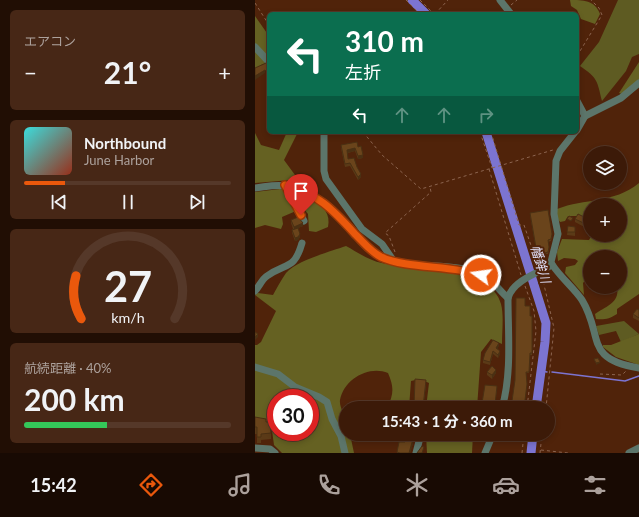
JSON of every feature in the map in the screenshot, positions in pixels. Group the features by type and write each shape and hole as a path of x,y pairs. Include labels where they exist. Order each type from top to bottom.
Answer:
{"street":[{"path":"500,0 510,12"},
{"path":"255,46 267,60"},
{"path":"579,126 585,116 621,98 639,83"},
{"path":"579,105 585,116"},
{"path":"324,134 324,171 326,179 362,229 382,244 395,261"},
{"path":"574,134 558,155 555,166 553,214 559,234 551,262 582,301 600,352 612,360 631,367 639,368"},
{"path":"285,185 304,221"},
{"path":"255,188 285,185 309,193 320,200 372,251 383,258 395,261 464,270 481,275 491,281 508,298"},
{"path":"255,291 266,276 291,264 298,257 302,243"},
{"path":"504,401 508,351 508,298 512,288 552,265"},
{"path":"255,367 278,374 295,387 327,402 332,419 341,436 345,453"},
{"path":"416,453 419,441"},
{"path":"485,453 490,441"},
{"path":"255,448 270,449 275,453"},
{"path":"629,453 639,448"}],"path":[{"path":"406,0 418,12"},
{"path":"420,0 432,12"},
{"path":"436,12 448,0"},
{"path":"507,7 517,0"},
{"path":"579,53 602,15 599,8 591,0"},
{"path":"255,3 267,22"},
{"path":"365,134 382,155 421,189 564,147"},
{"path":"481,134 493,168"},
{"path":"492,134 519,225 524,225 540,272 554,328 546,401"},
{"path":"489,169 534,311 537,331 528,401"},
{"path":"395,261 393,245 389,236 385,233 431,192 431,187"},
{"path":"600,374 622,375 631,367"},
{"path":"522,453 523,441"},
{"path":"540,453 542,441"},
{"path":"541,450 568,453"}],"shaded area":[{"path":"570,0 592,3 598,9 600,14 595,24 581,19 579,12 571,6"},
{"path":"618,0 639,0 639,54 632,57 626,71 602,101 596,80 580,66 599,42"},
{"path":"255,16 267,33 267,64 263,64 255,69"},
{"path":"639,62 639,80 622,94 619,93"},
{"path":"255,133 261,145 279,150 286,134 297,134 284,160 295,175 291,180 255,183"},
{"path":"639,183 639,294 617,309 617,314 614,316 607,319 596,319 595,314 611,304 617,294 627,294 627,250 583,250 583,294 565,273 566,267 575,265 578,261 575,259 564,258 558,261 557,252 562,239 583,240 583,242 627,242 627,198 609,198 629,190"},
{"path":"280,189 305,196 320,205 326,211 328,227 316,232 309,231 308,214 303,208 282,217 283,224 281,229 265,225 255,228 255,192"},
{"path":"583,202 583,216 568,216 565,221 560,222 557,218 557,209"},
{"path":"346,246 377,262 430,269 467,276 483,283 495,292 502,308 502,344 491,339 481,352 478,401 427,401 429,383 420,379 411,381 410,401 390,401 392,390 388,373 381,371 366,372 352,380 342,392 339,401 339,441 351,441 354,453 282,453 274,445 273,441 319,441 319,389 267,389 267,422 255,419 255,345 261,342 276,311 255,295 258,293 273,295 286,273 291,268 306,260"},
{"path":"624,321 639,334 621,342 616,331 599,335 596,326"},
{"path":"639,334 639,365 616,357 603,347 603,345 611,345"},
{"path":"426,441 473,441 472,453 427,453"}],"building":[{"path":"266,63 267,72 265,70 255,76 255,68"},
{"path":"357,142 358,147 361,146 363,155 358,156 355,148 347,150 348,159 354,158 361,174 358,177 350,163 345,164 341,145"},
{"path":"548,210 552,234 551,239 548,240 549,247 548,252 545,253 546,257 538,259 530,213"},
{"path":"578,214 583,216 583,223 575,219"},
{"path":"569,216 573,218 571,221 567,219"},
{"path":"298,217 303,223 294,227 291,220"},
{"path":"568,226 575,227 575,232 567,232"},
{"path":"298,228 300,234 295,238 292,230"},
{"path":"516,298 525,298 525,306 530,306 530,316 532,316 532,353 530,353 529,372 526,372 527,384 525,401 512,401 515,380"},
{"path":"637,309 639,310 639,318 633,314"},
{"path":"493,340 499,343 496,348 500,351 498,355 493,351 490,362 483,360 485,353"},
{"path":"598,358 600,362 596,363 594,359"},
{"path":"492,366 496,370 492,375 487,372"},
{"path":"415,379 426,380 424,401 414,401"},
{"path":"485,385 497,386 495,401 482,401"},
{"path":"255,417 266,419 267,433 261,434 261,437 257,437 257,427 255,427"},
{"path":"412,441 409,453 397,452 399,442"},
{"path":"422,446 424,447 422,453 417,453"}],"waterway":[{"name":"幡鉾川","path":"412,0 424,12"},
{"name":"幡鉾川","path":"487,134 546,323 537,401"},
{"name":"幡鉾川","path":"541,371 547,372"},
{"path":"552,372 625,381 639,376"},
{"name":"幡鉾川","path":"531,453 532,441"}],"route":[{"path":"301,215 285,185 309,193 320,200 329,207 372,251 383,258 413,264 464,270 481,275"}]}
